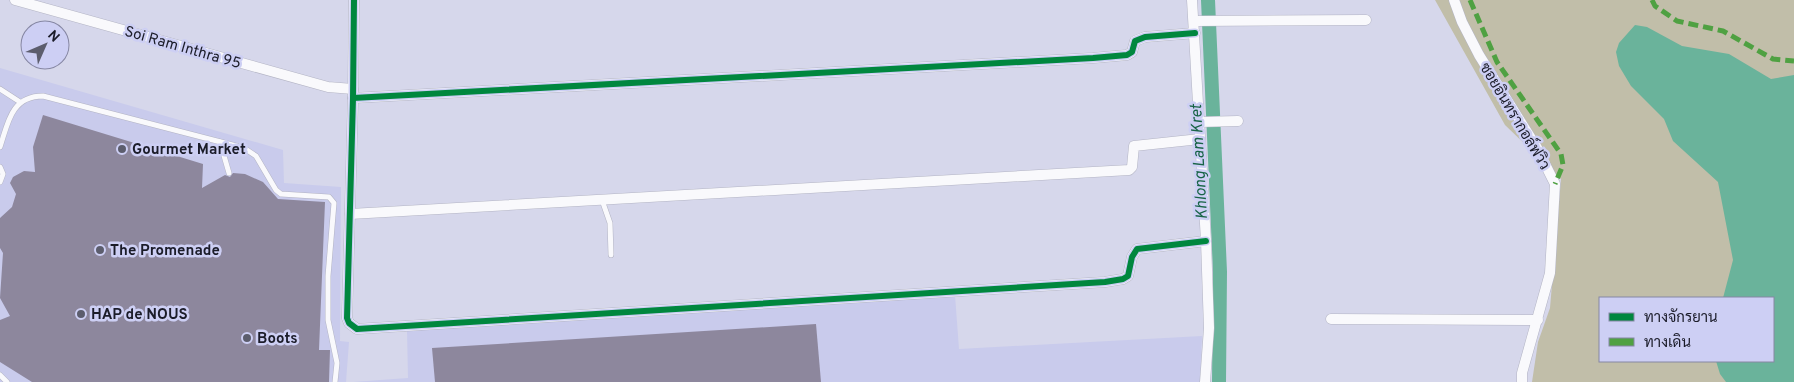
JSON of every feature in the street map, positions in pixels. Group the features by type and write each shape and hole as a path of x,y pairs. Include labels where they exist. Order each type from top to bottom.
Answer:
{"street":[{"name":"Soi Ram Inthra 95","path":"15,0 353,94 1093,58 1128,55 1132,52 1135,40 1145,36 1195,33"},
{"path":"354,0 347,318 349,323 357,329 1105,282 1128,276 1132,257 1137,249 1206,241"},
{"path":"1192,0 1199,21 1195,33 1203,121 1200,139 1209,328 1206,382"},
{"name":"ซอยอินทรากอล์ฟวิว","path":"1454,0 1462,22 1479,55 1537,148 1555,184 1550,273 1522,373 1522,382"},
{"path":"1199,21 1366,20"},
{"path":"1203,121 1238,121"},
{"path":"350,214 1129,170 1132,167 1134,146 1200,139"},
{"path":"1331,319 1538,320"}],"lane":[{"path":"0,88 20,102"},
{"path":"0,148 2,136 12,110 20,102 30,97 43,96 251,151 276,190 283,195 327,196 333,200 328,276 328,320 337,363 335,382"},
{"path":"220,142 229,173"},
{"path":"0,167 3,174 0,182"},
{"path":"602,199 610,223 611,255"},
{"path":"322,276 328,276"},
{"path":"0,375 7,382"}],"shaded area":[{"path":"1435,0 1794,0 1794,382 1532,382 1538,342 1550,308 1561,179 1505,125"},
{"path":"1635,25 1647,27 1682,46 1729,54 1771,79 1794,75 1794,382 1726,382 1720,374 1716,362 1774,362 1774,297 1723,297 1733,260 1718,182 1673,141 1664,119 1631,86 1619,66 1616,52 1619,43"},
{"path":"0,68 283,150 284,183 341,187 340,341 349,342 346,382 0,382"},
{"path":"955,295 959,349 1202,336 1200,382 353,382 408,378 407,330"}],"building":[{"name":"The Promenade","path":"43,115 203,164 202,188 225,175 230,177 233,173 245,174 263,182 278,199 325,202 319,350 330,350 329,382 32,382 0,362 0,320 10,316 0,298 3,253 0,248 0,218 12,207 16,194 10,183 13,177 24,171 35,172 33,147"},
{"path":"816,324 821,382 435,382 432,348"}],"waterway":[{"name":"Khlong Lam Kret","path":"1208,0 1220,272 1219,382"}],"marked path":[{"path":"1470,0 1497,62 1561,154 1563,165 1555,184"},
{"path":"1652,0 1655,6 1677,21 1723,31 1773,59 1794,61"}],"cycle path":[{"path":"354,0 353,98 1093,58 1127,55 1132,52 1135,41 1145,37 1195,33"},
{"path":"353,98 347,318 349,323 357,329 1105,282 1123,279 1128,276 1132,257 1137,249 1206,241"}],"place":[{"name":"Gourmet Market","path":"122,149"},
{"name":"The Promenade","path":"100,250"},
{"name":"HAP de NOUS","path":"81,314"},
{"name":"Boots","path":"247,338"}]}
